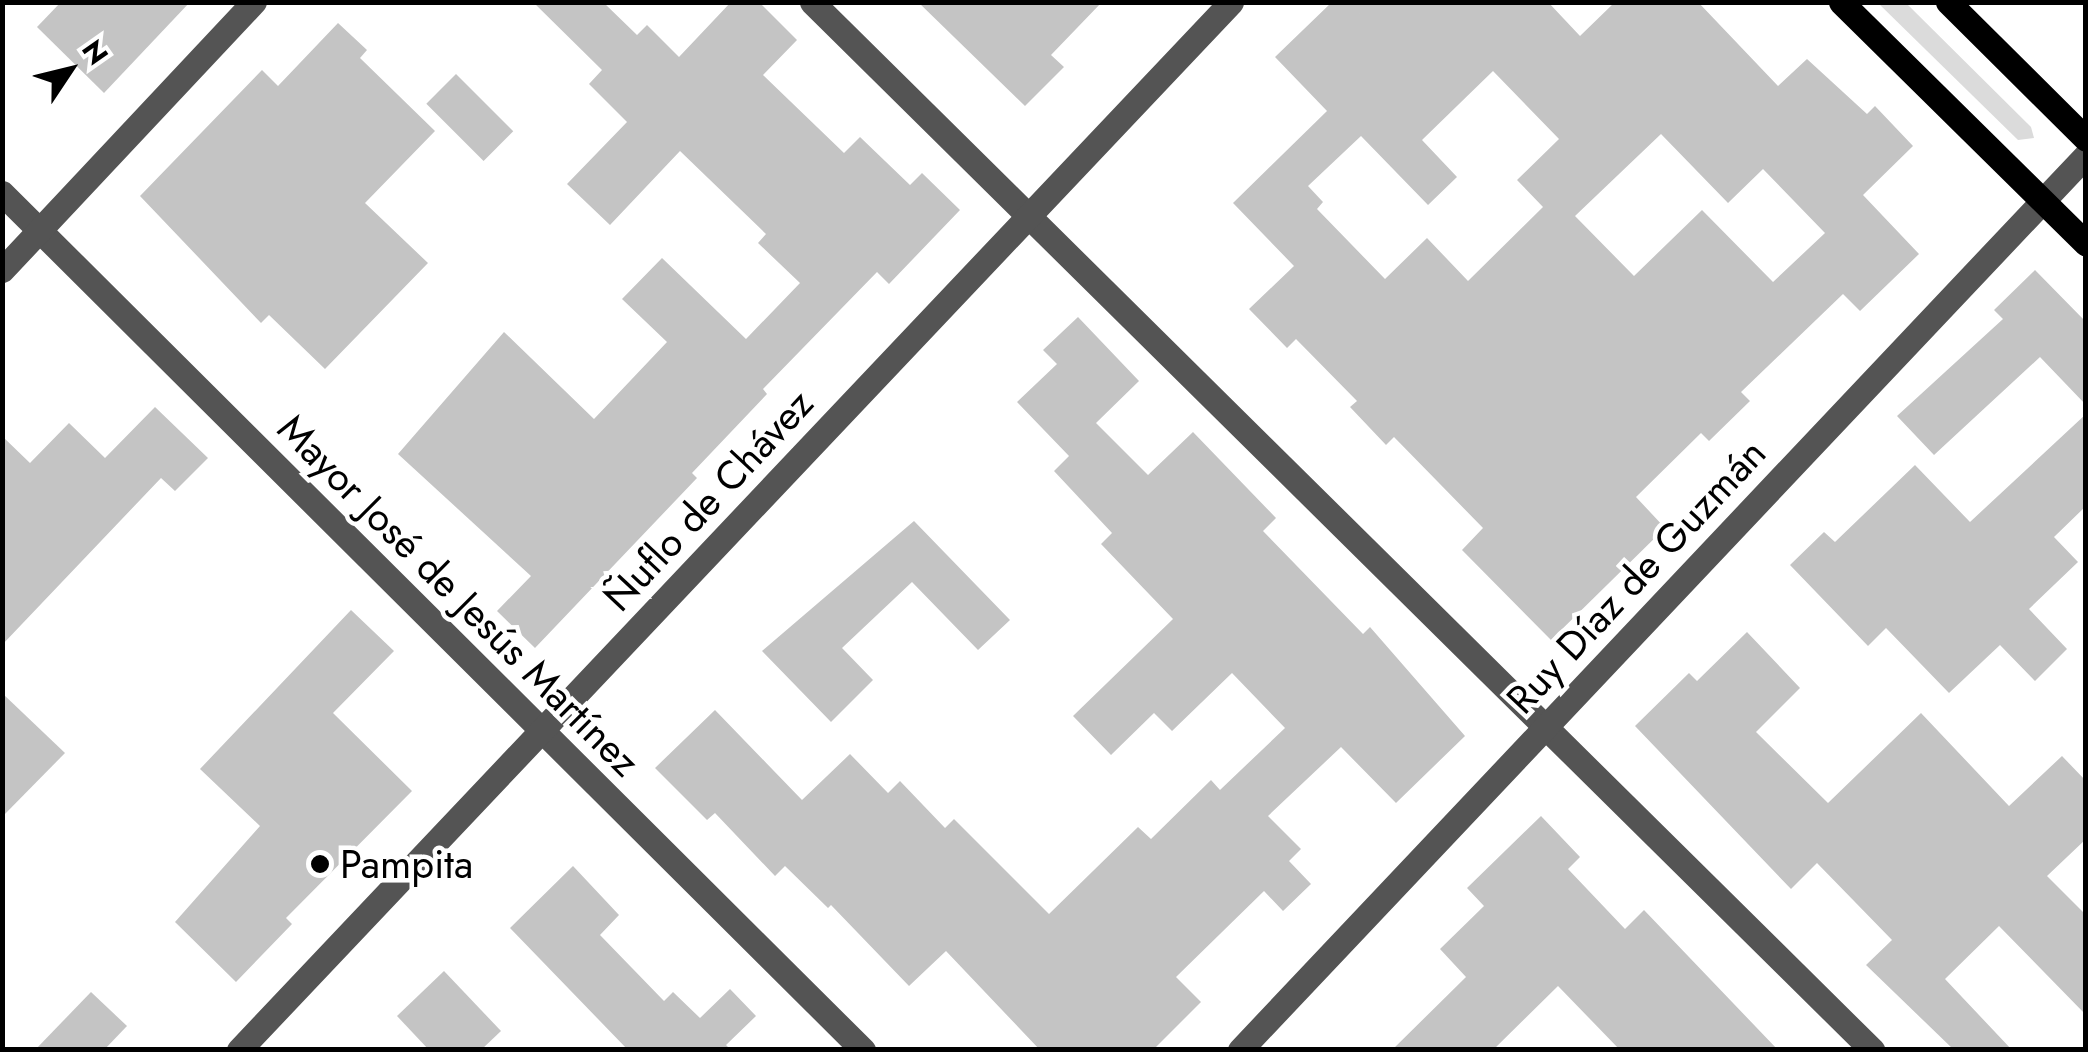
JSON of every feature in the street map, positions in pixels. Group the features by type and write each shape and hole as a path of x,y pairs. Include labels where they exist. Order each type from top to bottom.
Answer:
{"main road":[{"path":"1841,2 2086,244"},
{"path":"1948,2 2086,139"}],"street":[{"path":"2,270 254,2"},
{"path":"812,2 1872,1050"},
{"name":"Ñuflo de Chávez","path":"239,1050 1230,2"},
{"name":"Ruy Díaz de Guzmán","path":"1240,1050 2086,155"},
{"name":"Mayor José de Jesús Martínez","path":"2,193 863,1050"}],"shaded area":[{"path":"1878,3 1906,3 2031,127 2034,138 2018,140"}],"building":[{"path":"61,2 190,2 104,93 37,27"},
{"path":"533,2 603,2 637,35 647,25 679,57 731,2 759,2 797,40 763,75 844,153 860,137 910,185 922,173 960,210 889,284 877,272 763,389 767,394 692,473 697,478 535,648 497,611 531,576 398,454 504,332 594,419 667,342 622,299 662,258 746,339 800,283 758,243 766,234 680,151 610,225 567,184 627,122 589,84 602,70"},
{"path":"918,2 1102,2 1051,55 1064,67 1025,106"},
{"path":"1332,2 1548,2 1580,36 1615,2 1698,2 1778,86 1807,59 1867,114 1875,106 1913,146 1863,195 1919,254 1860,311 1843,294 1741,392 1750,401 1709,441 1701,433 1636,497 1665,528 1551,640 1462,550 1483,528 1394,437 1386,445 1350,407 1357,401 1296,339 1287,348 1249,309 1294,266 1233,203 1327,111 1275,57","holes":["1493,71 1559,139 1517,180 1543,207 1468,281 1427,238 1385,279 1317,209 1323,202 1308,186 1361,136 1428,205 1457,177 1422,140","1661,134 1728,203 1763,169 1825,233 1773,282 1702,210 1634,276 1575,216"]},
{"path":"338,23 367,50 360,58 435,131 365,203 428,263 325,369 269,315 261,323 140,196 262,70 278,86"},
{"path":"456,74 513,131 484,161 426,104"},
{"path":"2035,270 2086,322 2086,405 2040,357 1934,455 1897,416 2003,319 1994,310"},
{"path":"1078,317 1139,381 1096,423 1148,475 1193,432 1276,518 1263,531 1363,634 1370,627 1465,736 1396,803 1341,747 1268,816 1301,849 1289,861 1311,884 1283,911 1264,891 1176,977 1201,1002 1153,1050 1040,1050 946,951 909,986 831,905 828,908 785,866 775,876 715,813 707,820 655,768 715,710 802,800 850,754 888,793 900,781 945,828 954,819 1049,914 1138,827 1151,839 1211,780 1220,790 1285,728 1232,673 1172,731 1154,713 1111,755 1073,716 1173,619 1101,544 1112,533 1054,471 1069,456 1017,402 1057,364 1043,350"},
{"path":"155,407 208,458 175,491 161,478 2,645 2,436 30,463 69,423 105,458"},
{"path":"2086,414 2086,506 2054,537 2078,562 2029,609 2067,649 2035,681 2000,645 1949,693 1886,628 1868,646 1790,565 1824,532 1835,542 1915,465 1970,522"},
{"path":"914,521 1010,620 978,650 912,582 842,648 873,680 831,722 762,651"},
{"path":"351,610 394,651 333,713 412,791 286,918 292,924 236,982 175,922 260,826 200,769"},
{"path":"1747,632 1800,688 1756,732 1828,803 1921,713 2009,806 2062,756 2086,781 2086,839 2047,876 2086,915 2086,1015 1999,926 1945,979 2012,1050 1954,1050 1866,965 1892,940 1817,863 1791,889 1635,726 1689,673 1697,681"},
{"path":"2,693 65,753 2,817"},
{"path":"1541,816 1580,857 1568,869 1625,929 1644,910 1778,1050 1620,1050 1558,986 1493,1050 1392,1050 1466,977 1440,949 1484,906 1467,888"},
{"path":"573,866 619,915 600,935 664,1001 673,992 700,1018 730,989 756,1016 726,1045 731,1050 628,1050 510,928"},
{"path":"444,971 501,1031 481,1050 429,1050 397,1016"},
{"path":"91,992 127,1026 104,1050 35,1050"}],"place":[{"name":"Pampita","path":"320,864"}]}
